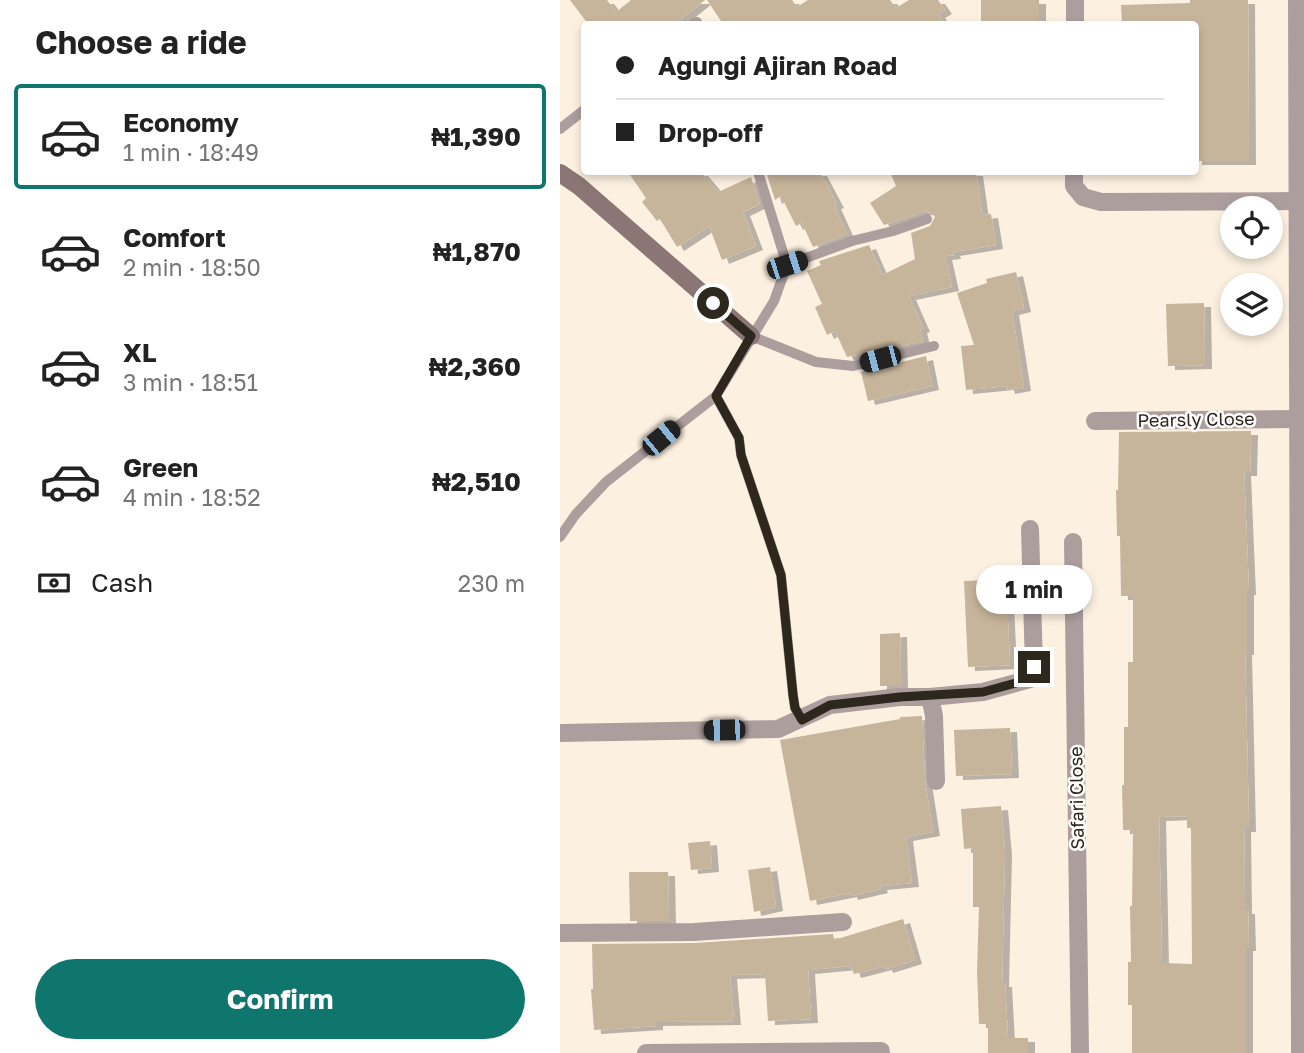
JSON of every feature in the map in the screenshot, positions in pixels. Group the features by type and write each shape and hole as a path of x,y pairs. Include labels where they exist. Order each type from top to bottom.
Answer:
{"street":[{"path":"1075,0 1075,21"},
{"path":"1297,0 1300,1053"},
{"path":"560,173 579,186 751,336"},
{"path":"1074,175 1074,186 1083,197 1101,202 1297,201"},
{"name":"Pearsly Close","path":"1095,421 1298,419"},
{"path":"560,733 779,729 830,705 983,692 1030,679 1034,667 1030,529"},
{"name":"Safari Close","path":"1073,542 1080,1053"},
{"path":"930,696 936,781"},
{"path":"560,933 694,932 843,922"},
{"path":"646,1053 881,1051"}],"lane":[{"path":"560,130 581,112"},
{"path":"560,537 576,514 606,482 716,396 774,301 787,265 759,175"},
{"path":"787,265 852,241 927,219"},
{"path":"751,336 816,362 853,366 934,346"},
{"path":"716,396 739,438 741,455 781,575 793,695 795,708 802,720"}],"building":[{"path":"570,0 607,0 616,12 631,0 705,0 679,21 586,21"},
{"path":"707,0 792,0 797,7 808,0 890,0 896,8 909,0 938,0 945,10 938,14 943,21 721,21"},
{"path":"981,0 1039,0 1039,21 981,21"},
{"path":"1190,0 1248,0 1249,161 1199,161 1199,21 1122,21 1121,5 1190,3"},
{"path":"630,175 704,175 718,192 751,177 760,204 743,212 756,246 722,260 709,226 677,247 660,219 657,221 642,202 646,198"},
{"path":"767,175 822,175 837,204 834,205 847,234 813,247 802,223 796,226 781,196 775,200"},
{"path":"891,175 976,175 982,215 991,214 996,245 953,252 954,255 945,256 952,287 909,296 923,328 920,329 923,341 847,357 835,331 827,335 815,307 822,304 807,271 821,265 819,261 869,245 882,275 915,259 911,233 930,226 935,217 925,211 884,225 870,203 896,186"},
{"path":"1016,272 1024,308 1012,311 1024,387 1008,390 1007,386 966,390 961,346 974,345 957,293 987,283 986,279"},
{"path":"1204,303 1205,365 1168,366 1166,304"},
{"path":"926,356 932,386 868,401 861,372"},
{"path":"1251,431 1250,472 1244,472 1249,591 1245,651 1249,828 1244,828 1245,910 1248,910 1249,947 1246,947 1246,1053 1132,1053 1132,1005 1128,1005 1128,962 1131,962 1133,830 1123,830 1122,785 1124,727 1128,727 1128,662 1133,662 1133,596 1121,596 1116,490 1119,432","holes":["1187,816 1187,828 1191,828 1192,964 1162,963 1159,817"]},
{"path":"1006,579 1010,665 968,667 964,581"},
{"path":"900,633 901,686 880,686 880,634"},
{"path":"922,716 925,781 933,832 906,837 912,883 880,886 881,889 851,896 850,893 810,901 780,740 900,717"},
{"path":"1010,728 1012,774 956,776 954,730"},
{"path":"1001,806 1005,851 1002,983 1005,983 1008,1038 1028,1038 1028,1053 988,1053 988,1024 979,1024 979,907 973,907 973,848 964,849 961,809"},
{"path":"710,841 712,868 691,870 688,843"},
{"path":"770,867 776,907 754,912 748,870"},
{"path":"629,872 668,872 669,921 630,921"},
{"path":"903,919 915,960 886,969 885,966 854,974 851,966 808,970 811,1019 768,1021 765,974 730,975 734,1021 656,1022 656,1026 594,1030 592,944 695,943 833,934 834,940"}],"route":[{"path":"713,303 751,336 716,396 739,438 741,455 781,575 793,695 795,708 802,720 830,705 983,692 1030,679 1034,667"}]}
